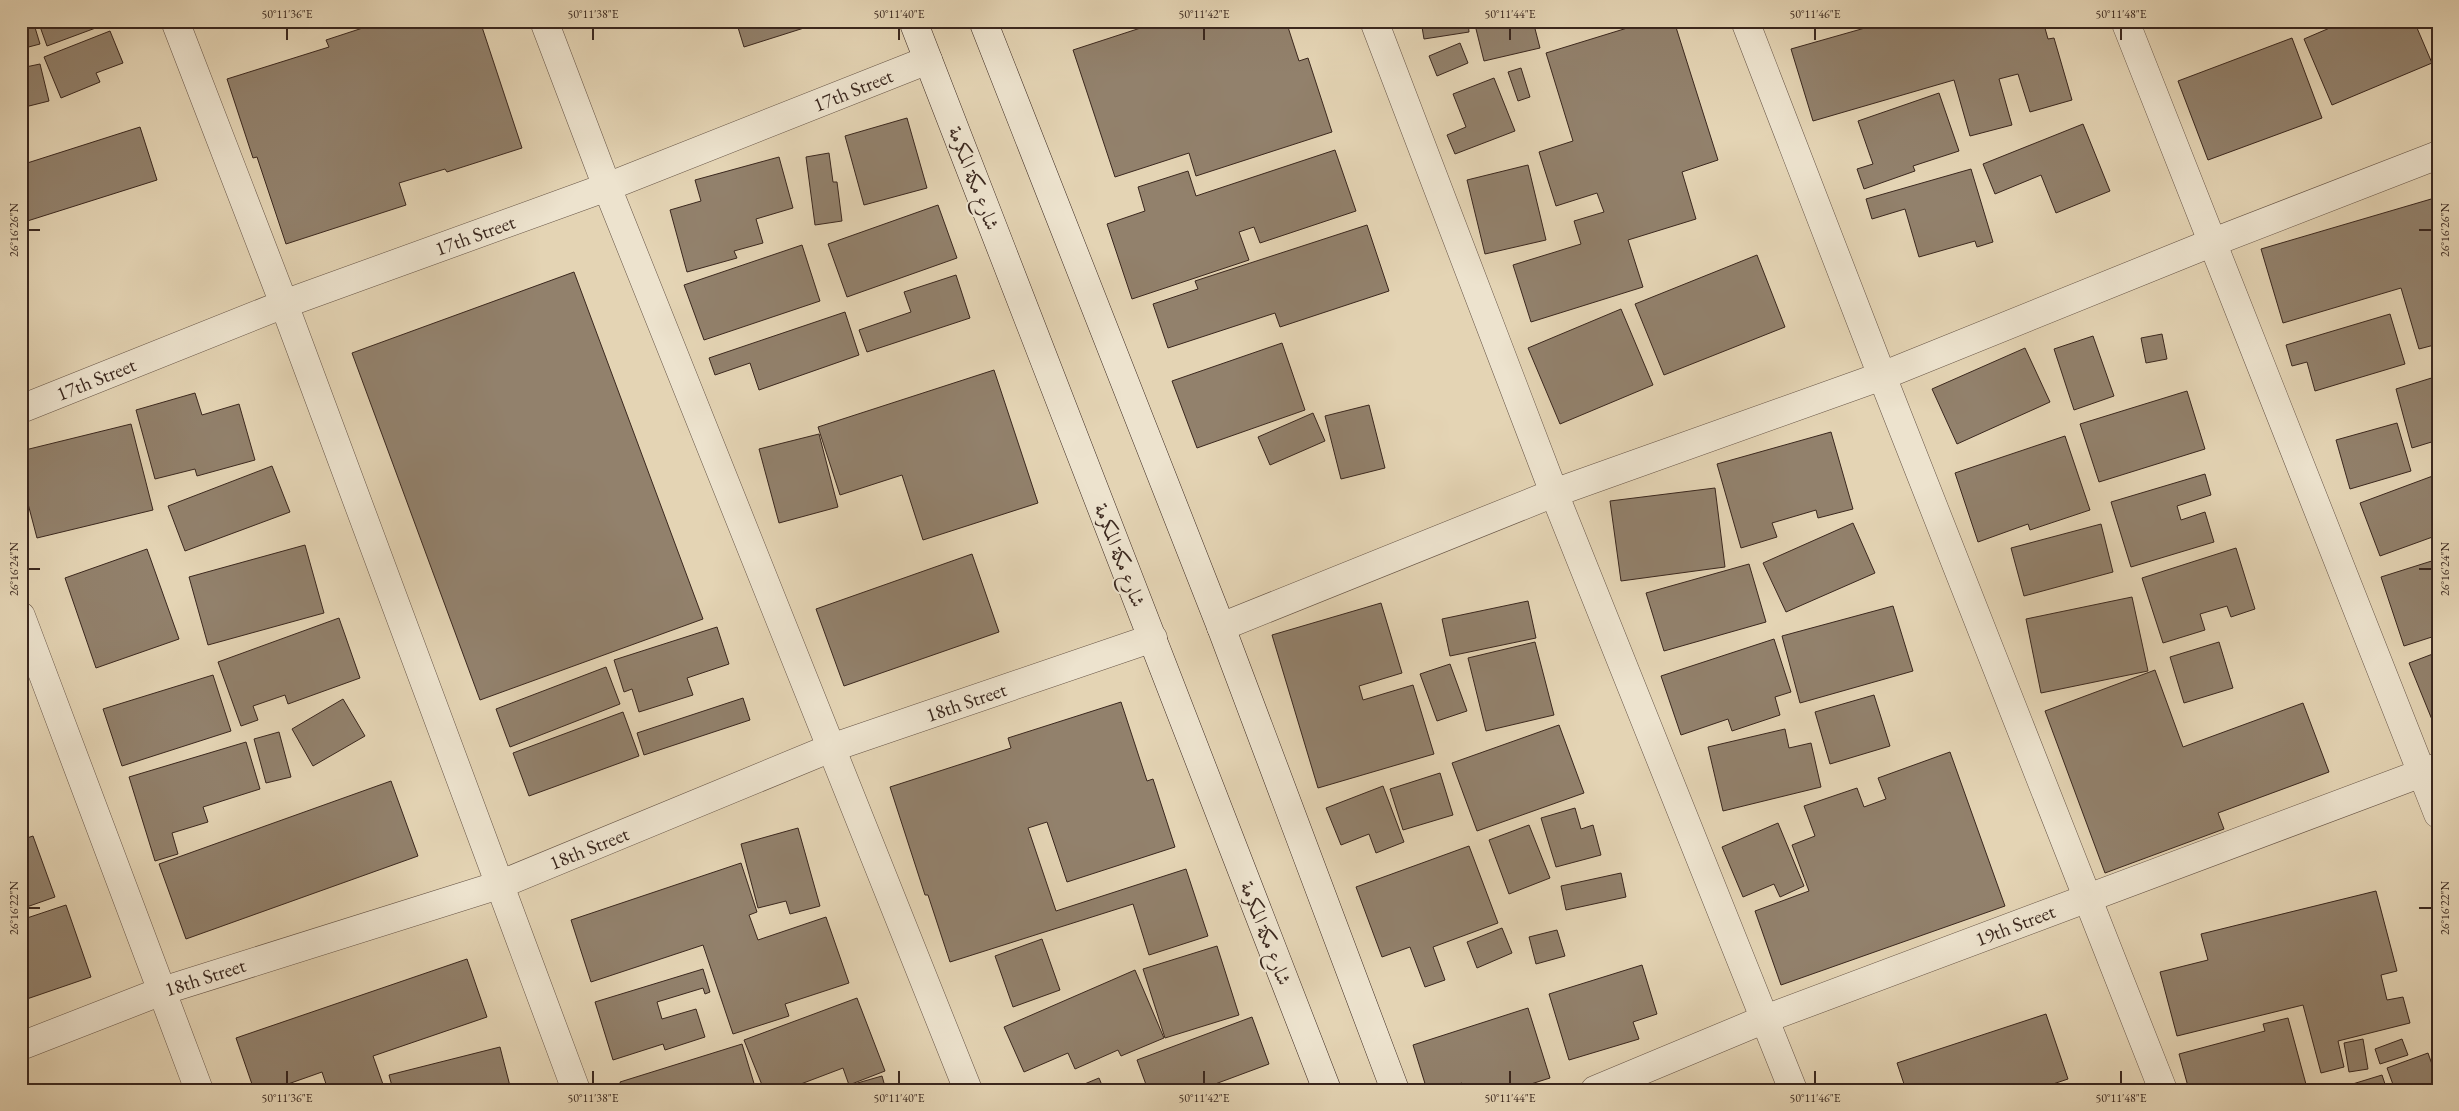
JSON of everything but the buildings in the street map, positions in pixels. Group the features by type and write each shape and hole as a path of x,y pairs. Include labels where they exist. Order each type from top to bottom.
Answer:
{"street":[{"path":"175,21 284,304 576,1090"},
{"path":"544,21 607,187 968,1090"},
{"name":"شارع مكة المكرمة","path":"913,21 1327,1090"},
{"path":"983,21 1221,627 1395,1090"},
{"path":"1374,21 1554,493 1793,1090"},
{"path":"1745,21 1882,376 2163,1090"},
{"path":"2125,21 2211,243 2430,770 2438,814"},
{"name":"17th Street","path":"21,409 284,304 607,187 928,60"},
{"path":"1221,627 1554,493 1882,376 2211,243 2438,155"},
{"path":"21,616 199,1090"},
{"name":"18th Street","path":"21,1046 162,991 499,885 831,748 1152,638"},
{"name":"19th Street","path":"1595,1090 1765,1019 2430,770"}]}
